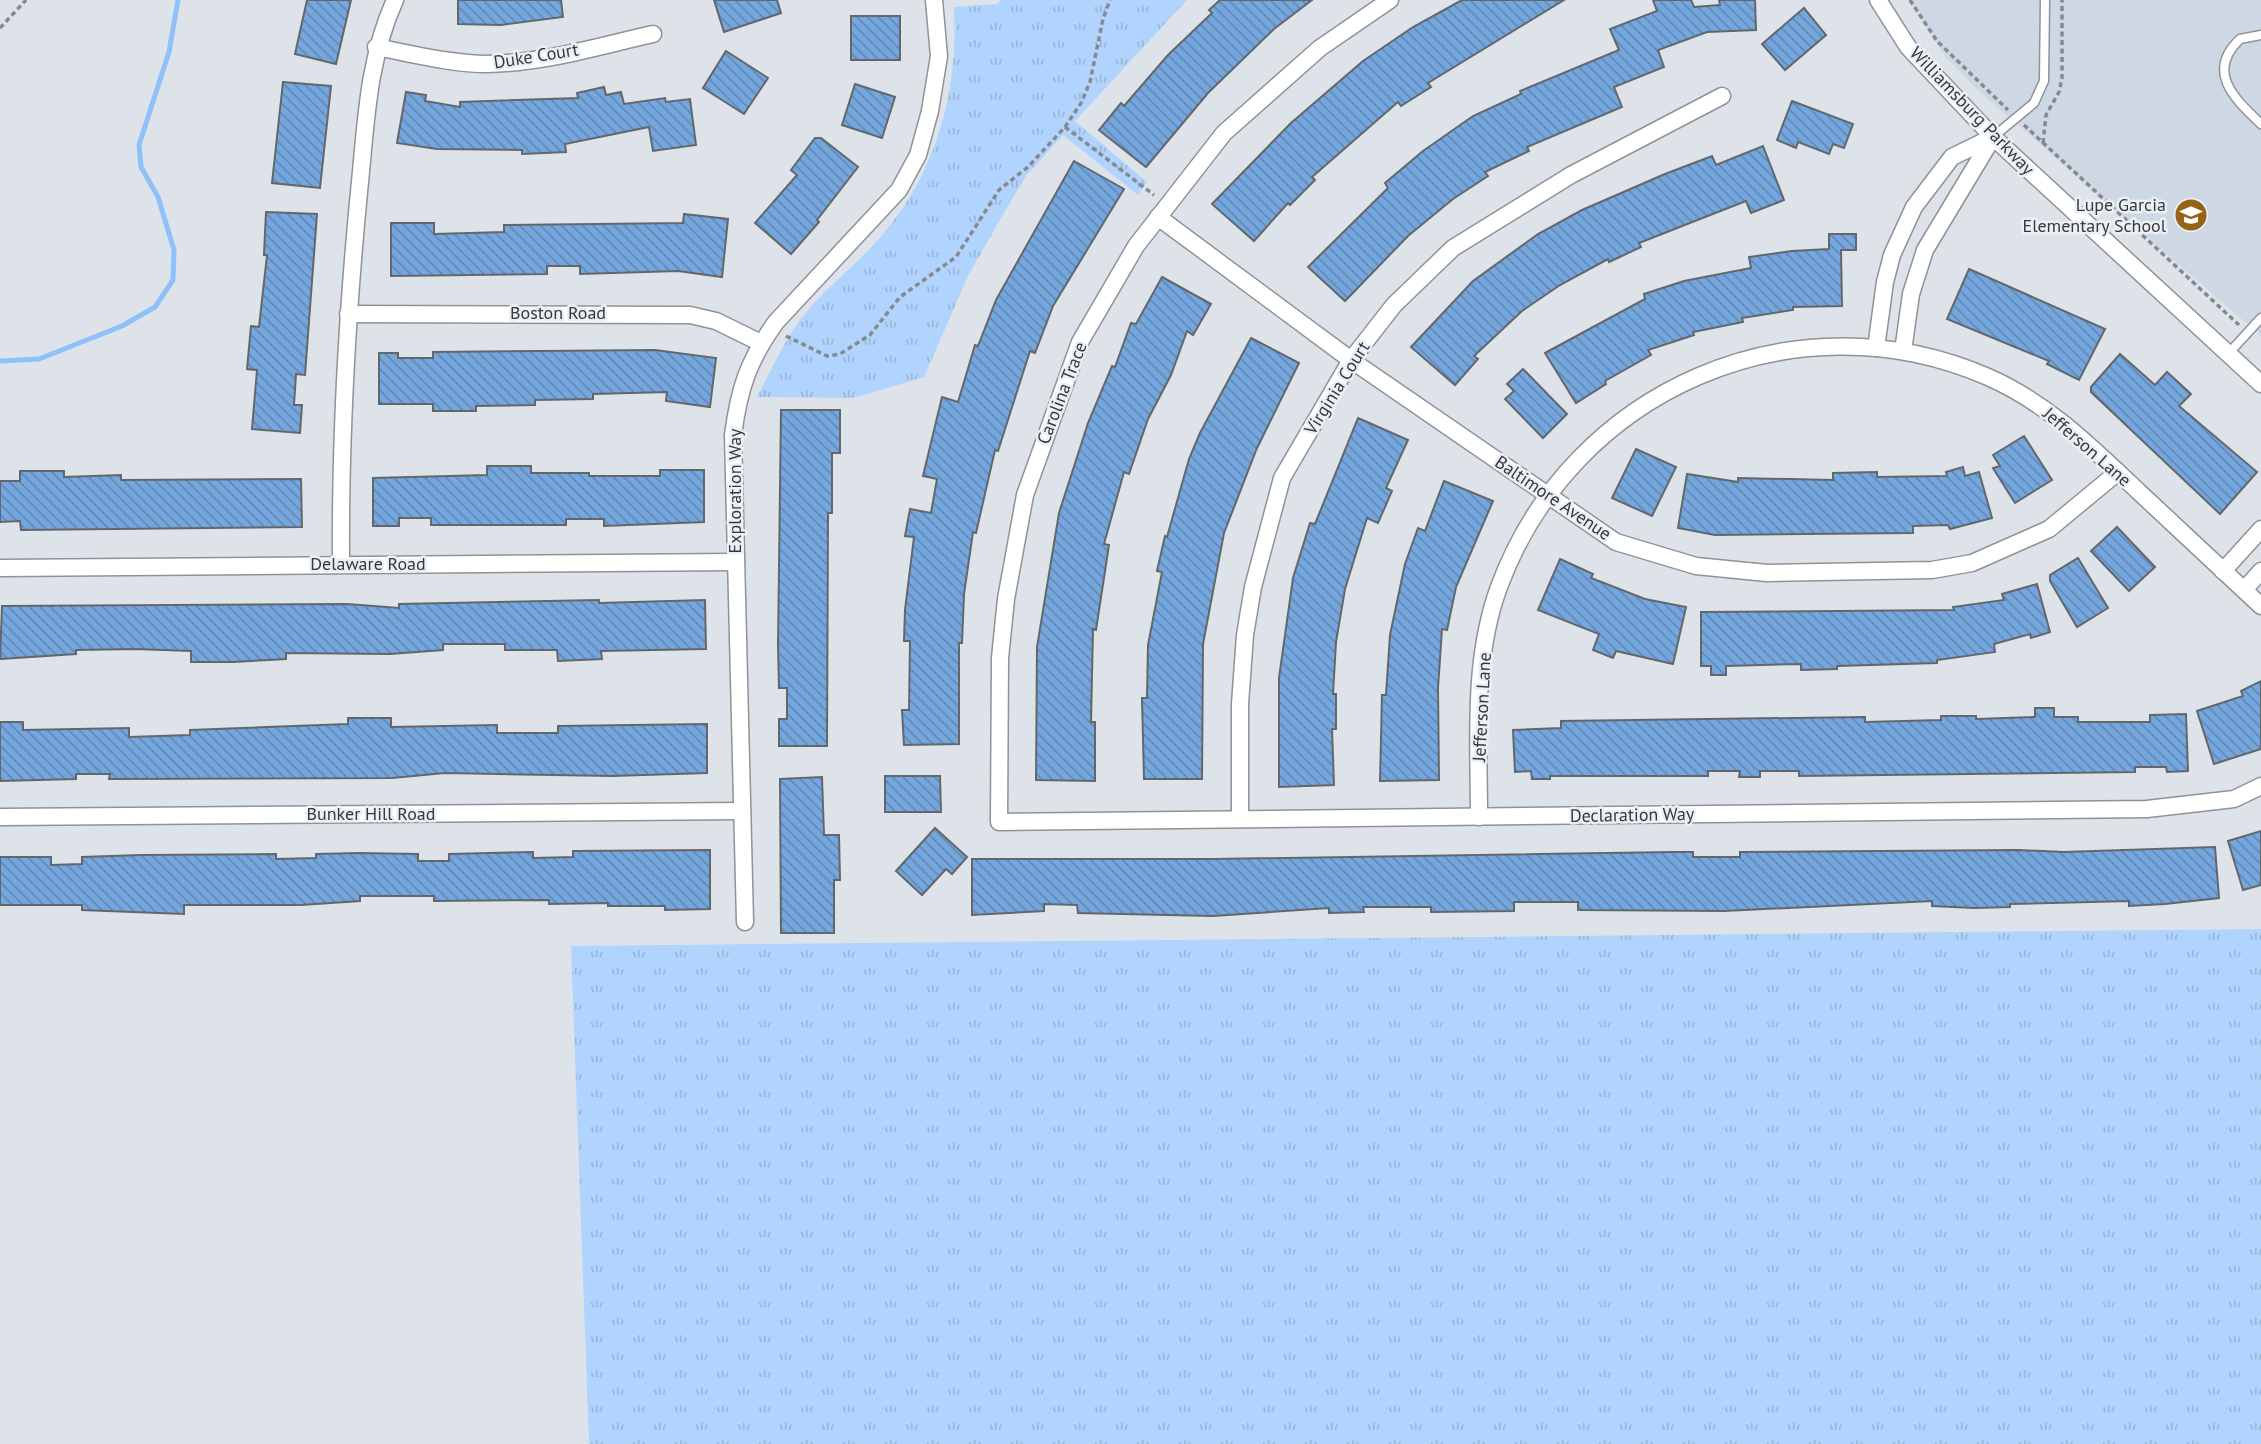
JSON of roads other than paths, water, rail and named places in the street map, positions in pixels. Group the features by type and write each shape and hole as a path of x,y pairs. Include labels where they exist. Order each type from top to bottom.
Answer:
{"street":[{"path":"341,564 340,480 348,314 369,88 376,47 395,0"},
{"name":"Exploration Way","path":"745,922 733,435 738,392 761,343 772,327 900,190 918,155 939,56 934,0"},
{"name":"Carolina Trace","path":"999,822 1000,658 1006,599 1025,495 1080,342 1136,246 1224,133 1320,48 1390,0"},
{"name":"Williamsburg Parkway","path":"1878,0 1917,57 1993,137 2261,384"},
{"name":"Duke Court","path":"376,47 446,61 487,64 528,61 653,34"},
{"name":"Virginia Court","path":"1240,819 1240,704 1245,635 1253,587 1282,478 1351,360 1394,305 1453,248 1571,175 1722,96"},
{"path":"1876,348 1885,282 1892,255 1914,207 1952,157 1993,137"},
{"path":"1903,351 1910,294 1925,250 1993,137"},
{"name":"Baltimore Avenue","path":"1158,218 1351,360 1616,542 1696,566 1767,573 1931,570 1972,563 2049,529 2118,472"},
{"name":"Boston Road","path":"348,314 690,315 716,321 761,343"},
{"name":"Jefferson Lane","path":"1479,817 1479,690 1486,635 1499,587 1517,546 1549,496 1591,446 1612,428 1653,398 1696,377 1743,360 1798,349 1876,348 1903,351 1959,366 2019,392 2070,427 2261,606"},
{"path":"2223,571 2261,529"},
{"name":"Delaware Road","path":"0,568 736,562"},
{"path":"2244,590 2261,571"},
{"name":"Declaration Way","path":"999,822 2147,809 2234,799 2261,786"},
{"name":"Bunker Hill Road","path":"0,817 742,811"}],"lane":[{"path":"1993,137 2034,103 2044,81 2045,0"},
{"path":"2261,35 2240,39 2226,56 2225,68 2225,83 2231,93 2261,124"},
{"path":"2228,354 2261,318"}],"waterway":[{"path":"0,361 39,359 122,326 155,307 173,280 174,250 158,197 141,167 139,145 169,52 178,0"}],"place":[{"name":"Lupe Garcia Elementary School","path":"2191,215"}]}
